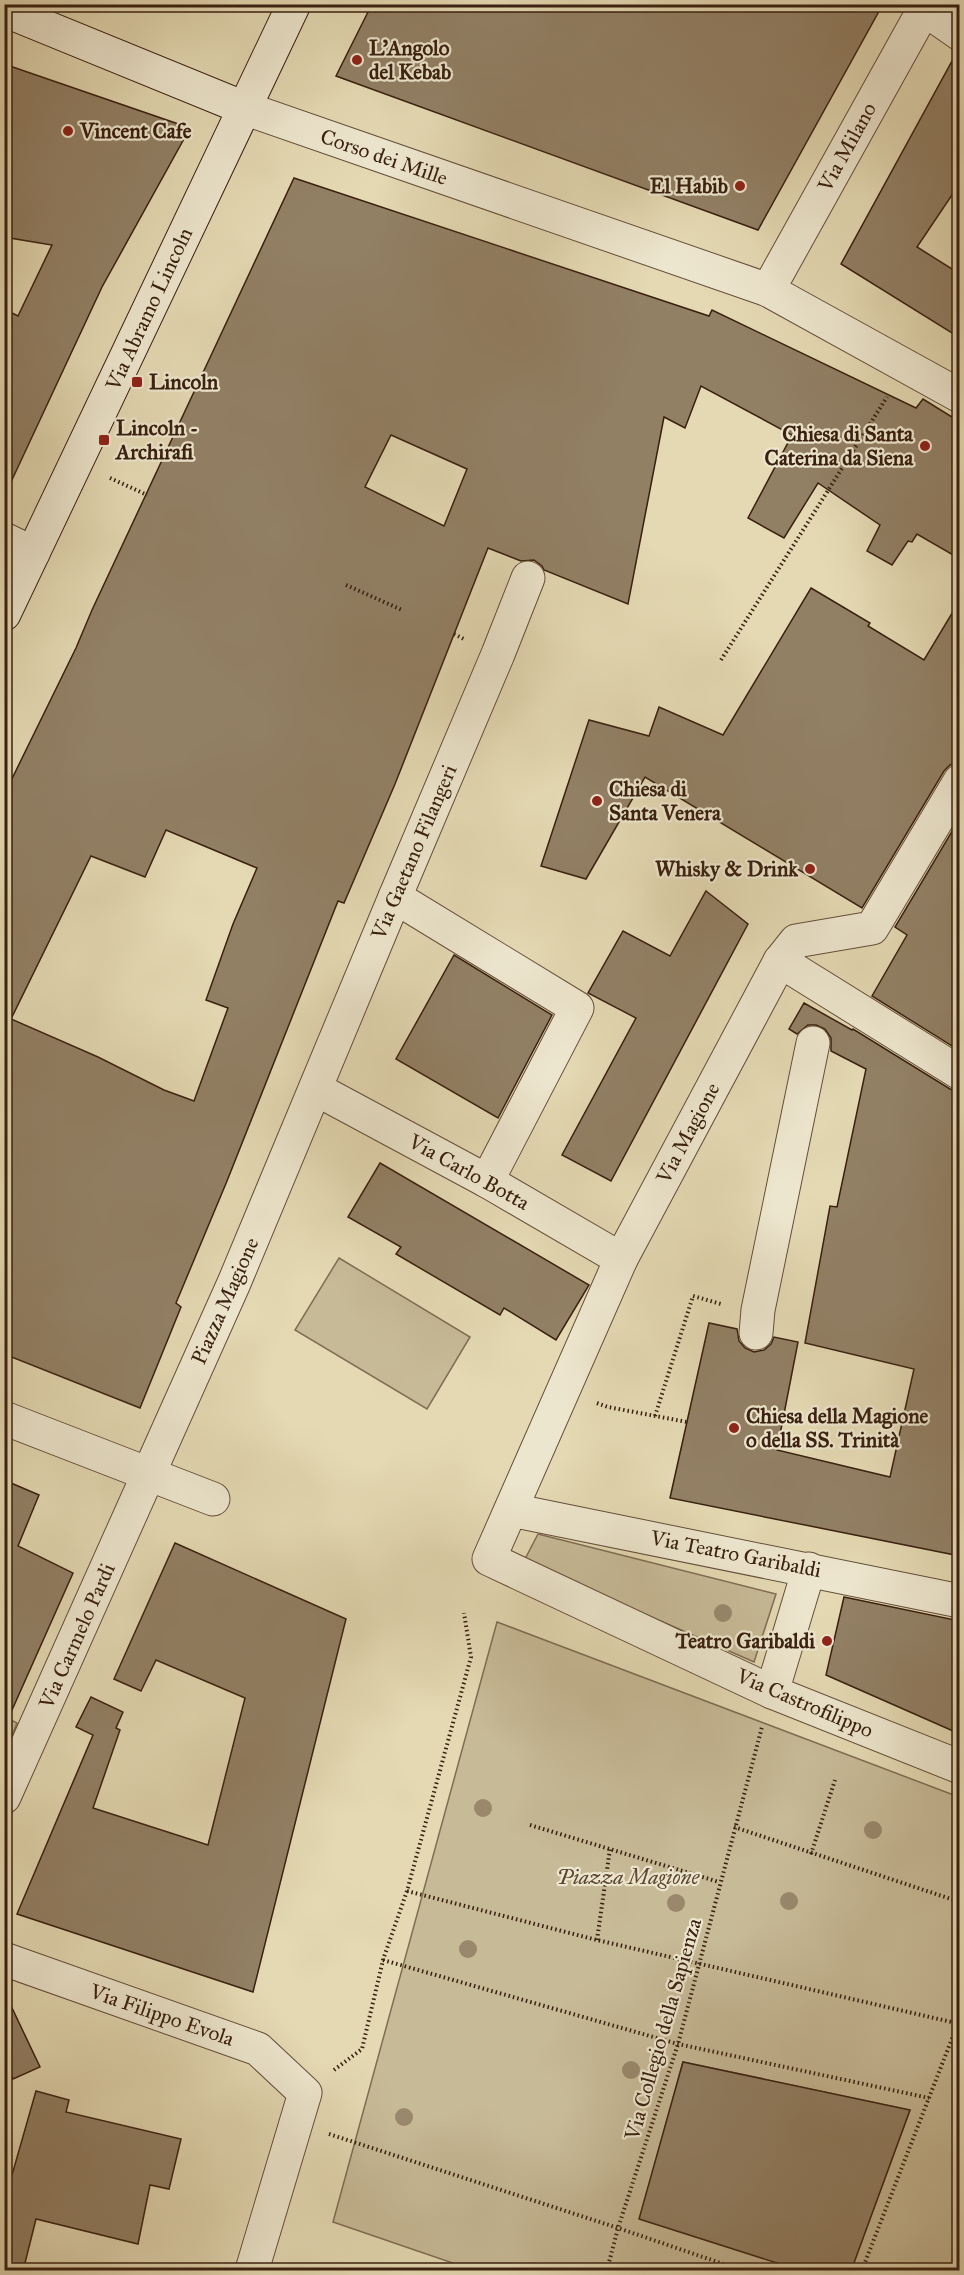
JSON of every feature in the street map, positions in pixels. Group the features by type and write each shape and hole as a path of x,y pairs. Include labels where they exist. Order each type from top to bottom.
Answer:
{"street":[{"name":"Via Abramo Lincoln","path":"4,614 19,546 244,108 294,4"},
{"path":"925,7 960,33"},
{"name":"Via Milano","path":"768,291 925,7"},
{"name":"Corso dei Mille","path":"4,10 244,108 768,291 960,396"},
{"name":"Via Gaetano Filangeri","path":"300,1127 528,578"},
{"name":"Via Magione","path":"489,1559 621,1259 780,961 796,941 872,928 960,781"},
{"path":"394,897 577,1008 487,1181"},
{"path":"780,961 960,1073"},
{"path":"756,1333 758,1310 813,1043"},
{"name":"Via Carlo Botta","path":"316,1089 487,1181 621,1259"},
{"name":"Piazza Magione","path":"148,1475 234,1283 300,1127"},
{"path":"4,1418 213,1499"},
{"name":"Via Carmelo Pardi","path":"4,1797 148,1475"},
{"name":"Via Teatro Garibaldi","path":"511,1510 960,1601"},
{"name":"Via Castrofilippo","path":"489,1559 772,1692 960,1767"},
{"path":"772,1692 809,1569"},
{"name":"Via Filippo Evola","path":"4,1959 258,2049 305,2093"},
{"path":"252,2271 305,2093"}],"path":[{"path":"721,660 891,390"},
{"path":"346,585 402,610"},
{"path":"655,1416 693,1296 730,1306"},
{"path":"563,1389 608,1407 687,1422"},
{"path":"305,2093 362,2049 383,1960 407,1891 471,1657 464,1613"},
{"name":"Via Collegio della Sapienza","path":"607,2271 618,2228 678,2044 734,1827 772,1692"},
{"path":"811,1854 835,1780"},
{"path":"530,1825 720,1882"},
{"path":"734,1827 960,1902"},
{"path":"597,1940 610,1849"},
{"path":"407,1891 597,1940 959,2023"},
{"path":"383,1960 678,2044 929,2098"},
{"path":"862,2271 960,2018"},
{"path":"296,2124 618,2228 741,2271"}],"green space":[{"path":"339,1258 470,1337 427,1409 295,1330"},
{"path":"538,1534 776,1594 754,1662 524,1561"},
{"name":"Piazza Magione","path":"497,1622 959,1797 959,2270 851,2270 910,2110 683,2062 640,2219 802,2270 473,2270 333,2222"},
{"path":"5,1717 17,1723 5,1753"}],"building":[{"path":"372,4 883,4 758,230 336,76"},
{"path":"957,52 960,53 960,183 917,247 960,274 960,338 841,264"},
{"path":"4,64 190,128 102,287 4,497 4,309 18,316 52,245 4,237"},
{"path":"294,178 709,316 712,310 916,408 923,399 960,422 960,559 917,534 912,542 908,541 892,565 867,551 880,525 818,483 784,538 748,518 792,435 701,386 685,428 664,417 628,604 544,570 534,560 521,561 488,548 395,784 344,903 338,901 176,1303 181,1307 140,1408 4,1354 4,795 76,648","holes":["391,435 467,469 444,526 365,487","166,830 257,868 233,924 206,1000 228,1008 194,1101 164,1090 98,1057 11,1019 91,856 145,877"]},
{"path":"811,588 870,623 868,626 924,660 960,600 960,762 950,765 944,771 862,908 645,777 586,879 541,866 589,720 649,736 659,707 723,735"},
{"path":"960,818 960,1051 872,996 907,935 895,927"},
{"path":"706,891 748,924 611,1181 562,1155 636,1018 588,993 623,931 670,956"},
{"path":"454,955 552,1015 498,1118 396,1059"},
{"path":"804,1003 853,1029 950,1089 960,1092 960,1556 670,1498 709,1323 737,1329 739,1341 745,1348 754,1352 764,1350 771,1344 774,1337 798,1342 777,1450 890,1477 914,1369 805,1343 830,1206 837,1207 866,1069 831,1051 831,1038 825,1029 816,1025 808,1025 797,1034 789,1029"},
{"path":"380,1163 589,1285 556,1340 504,1308 500,1315 396,1254 401,1247 348,1217"},
{"path":"4,1480 39,1495 18,1546 73,1573 4,1728"},
{"path":"175,1543 346,1619 253,1992 17,1914 93,1735 76,1727 91,1697 123,1712 116,1728 120,1730 93,1808 208,1845 245,1698 156,1660 141,1691 114,1679"},
{"path":"844,1597 960,1621 960,1734 826,1675"},
{"path":"4,1991 40,2067 13,2079 4,2061"},
{"path":"683,2062 910,2110 851,2271 802,2271 639,2219"},
{"path":"36,2091 69,2100 66,2112 181,2139 169,2189 150,2185 138,2244 36,2219 23,2271 4,2271 4,2174 12,2175"}],"place":[{"name":"L'Angolo del Kebab","path":"357,60"},
{"name":"Vincent Cafe","path":"68,131"},
{"name":"El Habib","path":"740,186"},
{"name":"Lincoln","path":"137,382"},
{"name":"Lincoln - Archirafi","path":"104,440"},
{"name":"Chiesa di Santa Caterina da Siena","path":"925,446"},
{"name":"Chiesa di Santa Venera","path":"597,801"},
{"name":"Whisky & Drink","path":"810,869"},
{"name":"Chiesa della Magione o della SS. Trinità","path":"734,1428"},
{"name":"Teatro Garibaldi","path":"827,1641"}]}
